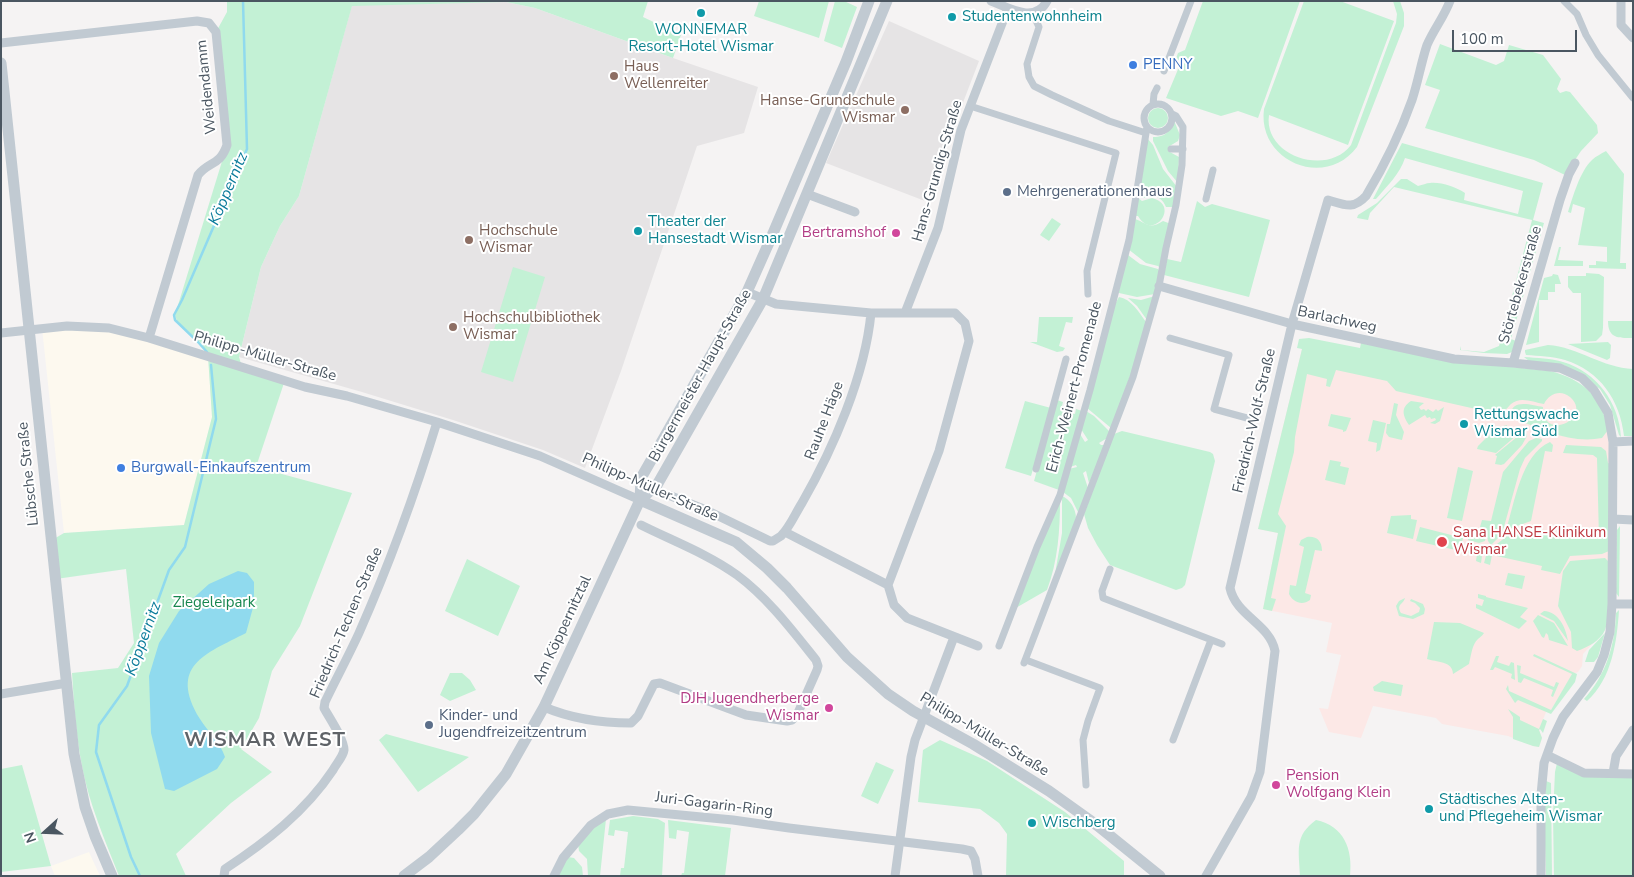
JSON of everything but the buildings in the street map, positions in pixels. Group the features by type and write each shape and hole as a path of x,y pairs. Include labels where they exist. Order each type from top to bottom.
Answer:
{"street":[{"name":"Bürgermeister-Haupt-Straße","path":"640,500 641,478 747,292 842,71 869,1"},
{"name":"Bürgermeister-Haupt-Straße","path":"640,500 657,485 763,299 887,1"},
{"path":"991,1 1026,14 1033,14 1041,10 1047,1"},
{"path":"1164,71 1191,1"},
{"name":"Friedrich-Wolf-Straße","path":"1206,876 1251,797 1260,772 1275,651 1274,644 1268,634 1240,608 1232,596 1230,588 1292,324 1328,200 1344,205 1356,205 1366,196 1371,188 1391,150 1412,101 1430,39 1436,25 1445,15 1450,1"},
{"path":"1564,1 1577,14 1586,35 1598,55 1633,98"},
{"path":"1621,1 1621,25 1633,38"},
{"name":"Hans-Grundig-Straße","path":"905,313 938,228 961,130 1008,8"},
{"path":"1033,14 1039,27 1027,64 1029,77 1034,86 1103,118 1155,132 1164,130 1171,123 1172,114"},
{"name":"Weidendamm","path":"1,43 197,21 208,23 216,32 227,144 224,155 198,175 149,338"},
{"name":"Lübsche Straße","path":"1,63 74,754 85,807 112,876"},
{"name":"Erich-Weinert-Promenade","path":"999,646 1037,547 1060,495 1090,390 1129,240 1146,130 1143,118 1149,106 1153,104 1157,88"},
{"path":"1086,785 1083,740 1100,688 1025,661 1133,377 1159,286 1178,196 1183,149 1183,128 1170,110 1162,104 1153,104"},
{"path":"970,106 1116,153 1088,271 1088,294"},
{"path":"1171,149 1183,149"},
{"name":"Störtebekerstraße","path":"1541,876 1541,795 1542,777 1547,755 1558,727 1573,702 1593,677 1604,655 1610,632 1612,604 1613,442 1608,413 1594,390 1582,378 1560,368 1513,363 1560,200 1575,163"},
{"path":"1206,199 1213,170"},
{"path":"807,194 856,212"},
{"name":"Barlachweg","path":"1159,286 1272,320 1454,359 1513,363"},
{"path":"747,292 776,304 871,313 955,313 965,322 969,341 939,452 888,585 894,605 902,614 915,622 978,646"},
{"name":"Rauhe Häge","path":"785,532 820,471 852,395 869,333 871,313"},
{"name":"Philipp-Müller-Straße","path":"1,333 67,326 110,328 149,338 304,387 347,396 437,422 540,456 736,542 787,588 860,670 888,694 924,717 996,757 1072,806 1160,876"},
{"path":"1170,338 1228,355 1214,409 1247,418"},
{"path":"1036,468 1066,359"},
{"name":"Friedrich-Techen-Straße","path":"224,876 225,869 254,850 292,819 326,780 344,753 343,745 324,708 325,702 358,635 400,531 437,422"},
{"path":"1613,442 1633,441"},
{"name":"Philipp-Müller-Straße","path":"671,496 706,510 770,541 773,541 785,532"},
{"name":"Am Köppernitztal","path":"404,876 429,857 474,814 496,787 525,742 544,707 640,500"},
{"path":"1613,519 1633,520"},
{"path":"544,707 556,712 602,722 631,723 638,716 654,684 660,683 746,715 787,721 792,720 796,716 817,670 816,660 760,594 736,574 710,558 644,526"},
{"path":"785,532 888,585"},
{"path":"1110,569 1102,591 1103,598 1222,644"},
{"path":"1612,604 1633,604"},
{"path":"895,876 911,757 954,638"},
{"path":"1173,740 1212,640"},
{"path":"1,694 67,683"},
{"path":"1613,774 1616,756 1633,730"},
{"path":"1547,755 1581,772 1633,774"},
{"name":"Juri-Gagarin-Ring","path":"554,876 563,858 591,825 608,814 628,810 733,820 970,851 976,859 978,876"}],"shaded area":[{"name":"Hochschule Wismar","path":"506,2 535,8 758,87 744,133 697,146 621,371 585,468 543,450 453,420 239,357 261,267 280,226 299,196 352,5"},
{"name":"Hanse-Grundschule Wismar","path":"889,21 979,61 925,201 826,163"},
{"path":"42,328 109,328 208,356 212,417 184,525 64,533"},
{"name":"Sana HANSE-Klinikum Wismar","path":"1302,349 1554,382 1606,420 1610,451 1609,551 1605,630 1583,654 1582,666 1578,672 1573,674 1551,710 1546,712 1539,730 1542,738 1539,747 1508,736 1442,724 1436,718 1373,706 1361,738 1329,732 1319,708 1328,709 1341,655 1326,652 1332,623 1263,609 1278,533 1258,529"},
{"path":"89,852 100,876 55,876 51,866"}],"green space":[{"name":"Ziegeleipark","path":"227,1 648,1 643,17 681,35 673,58 535,8 506,2 352,6 299,196 280,226 261,267 239,357 242,367 285,380 256,467 352,493 300,626 272,671 259,718 241,749 272,772 231,803 176,854 186,876 119,876 98,822 85,780 77,731 72,673 118,668 134,643 126,569 56,579 52,540 64,533 184,525 212,417 208,356 202,344 177,321 175,315 227,145 216,32 227,12"},
{"path":"759,1 829,1 819,38 754,16"},
{"path":"835,1 844,1 857,7 842,48 824,41"},
{"path":"1203,1 1300,1 1258,118 1238,111 1221,116 1166,98 1179,67 1175,61 1178,53 1185,50"},
{"path":"1304,1 1340,1 1394,21 1348,145 1269,115 1270,129 1276,141 1286,151 1299,157 1313,160 1327,160 1340,155 1351,145 1396,23 1397,14 1393,1 1400,1 1404,13 1404,26 1357,147 1344,160 1328,167 1312,168 1296,164 1282,155 1271,143 1265,127 1264,109"},
{"path":"1440,44 1496,65 1504,61 1509,45 1543,55 1561,79 1557,89 1560,93 1570,92 1597,125 1598,133 1581,151 1565,175 1534,160 1425,128 1440,90 1425,85"},
{"path":"1158,108 1165,111 1168,118 1165,125 1158,128 1151,125 1148,118 1151,111"},
{"path":"1173,118 1180,135 1178,141 1168,147 1168,151 1179,157 1178,183 1168,171 1153,141 1153,137 1162,136 1167,132"},
{"path":"1147,138 1153,145 1163,169 1177,187 1174,207 1166,207 1157,197 1144,198 1138,195"},
{"path":"1402,143 1543,183 1533,220 1544,223 1511,339 1516,341 1512,352 1507,354 1484,353 1460,350 1460,346 1461,350 1484,352 1499,346 1532,220 1394,187 1370,213 1368,220 1357,218 1358,215 1377,203 1401,179 1407,179 1418,186 1427,183 1448,185 1465,193 1464,200 1518,214 1523,191 1405,158 1393,180 1376,199 1373,199"},
{"path":"1606,151 1624,174 1620,263 1626,263 1626,269 1589,268 1589,265 1596,265 1596,261 1607,262 1607,247 1578,245 1585,208 1573,204 1571,213 1568,212 1577,184 1584,171 1594,159"},
{"path":"1138,198 1142,201 1152,198 1160,202 1164,207 1164,214 1157,224 1144,223 1138,216 1135,216"},
{"path":"1197,201 1205,207 1212,204 1270,220 1249,297 1164,275 1167,259 1181,262"},
{"path":"1052,218 1061,224 1049,241 1040,235"},
{"path":"1135,219 1148,225 1158,224 1163,221 1171,224 1162,270 1158,266 1146,263 1128,249"},
{"path":"1559,247 1561,247 1558,260 1583,261 1583,266 1554,266"},
{"path":"1128,255 1140,264 1158,269 1161,273 1155,294 1137,297 1119,293 1118,290"},
{"path":"513,267 545,277 513,382 481,372"},
{"path":"1586,273 1599,274 1604,277 1603,328 1602,335 1596,341 1581,342 1581,293 1573,293 1568,287 1568,276 1586,276"},
{"path":"1553,274 1558,275 1561,284 1555,284 1555,292 1548,292 1548,300 1539,300 1539,342 1526,345 1544,278"},
{"path":"1155,296 1147,320 1137,306 1128,298 1141,300"},
{"path":"1119,297 1131,303 1146,322 1133,368 1111,428 1087,408 1114,306"},
{"path":"1039,317 1073,317 1072,323 1066,322 1059,346 1065,348 1063,351 1057,352 1030,342 1037,342"},
{"path":"1608,321 1633,321 1633,338 1619,337 1612,334"},
{"path":"1309,338 1360,348 1361,343 1436,359 1550,371 1561,374 1581,384 1595,398 1601,408 1608,430 1602,438 1579,439 1557,435 1524,423 1511,416 1514,407 1528,404 1543,407 1545,418 1550,424 1565,423 1572,419 1576,412 1576,405 1570,397 1562,393 1552,395 1544,404 1518,400 1498,414 1396,391 1387,381 1336,370 1330,387 1326,386 1327,379 1307,374 1294,452 1278,514 1286,526 1271,598 1276,599 1272,611 1263,609 1278,533 1258,529 1302,349 1297,348 1299,339"},
{"path":"1608,342 1611,345 1610,358 1607,360 1568,344"},
{"path":"1548,345 1570,349 1611,365 1633,369 1633,436 1624,436 1622,423 1613,399 1598,379 1588,371 1565,360 1526,355 1525,350"},
{"path":"1524,357 1558,361 1575,367 1596,381 1604,390 1616,412 1621,437 1610,405 1600,389 1564,365 1529,361"},
{"path":"1057,400 1063,402 1061,410 1075,414 1076,409 1082,411 1059,490 1034,481"},
{"path":"1025,401 1051,408 1031,476 1005,468"},
{"path":"1411,401 1424,403 1419,407 1421,410 1424,409 1426,411 1428,409 1433,412 1436,409 1438,411 1444,407 1440,421 1435,424 1430,423 1436,420 1435,418 1427,418 1425,415 1409,425 1405,418 1404,409"},
{"path":"1394,403 1398,404 1396,415 1404,432 1402,440 1389,437 1386,433 1387,424 1390,424"},
{"path":"1086,411 1094,416 1110,432 1109,437 1099,443 1105,445 1089,483 1086,471 1083,473 1088,488 1079,514 1071,498 1063,492 1069,469 1077,467 1076,465 1070,467 1080,434 1085,442 1088,440 1081,429"},
{"path":"1331,414 1351,418 1346,431 1343,432 1343,430 1328,426"},
{"path":"1373,420 1386,423 1380,450 1376,452 1377,443 1368,441"},
{"path":"1507,425 1506,433 1517,435 1496,453 1477,449 1496,428"},
{"path":"1122,431 1213,454 1215,461 1185,585 1182,588 1176,590 1110,565 1088,528 1084,514 1114,434"},
{"path":"1523,432 1527,436 1522,445 1504,464 1495,464 1497,456 1495,455"},
{"path":"1536,438 1542,439 1542,441 1525,458 1520,469 1502,534 1491,545 1488,541 1486,529 1480,527 1482,520 1491,521 1503,472 1529,441"},
{"path":"1550,442 1553,445 1552,452 1545,451 1531,521 1506,530 1520,480 1526,468 1540,448"},
{"path":"1566,445 1601,447 1606,451 1608,463 1610,464 1609,551 1602,554 1570,556 1560,574 1541,570 1542,566 1492,555 1490,565 1484,563 1487,552 1507,536 1511,537 1512,531 1529,524 1529,532 1599,539 1597,458 1593,455 1563,453"},
{"path":"1330,460 1341,462 1340,466 1349,468 1345,485 1325,480"},
{"path":"1458,467 1473,471 1462,521 1447,518"},
{"path":"1062,496 1068,499 1072,505 1076,518 1055,574 1062,533"},
{"path":"1060,500 1058,545 1054,568 1047,590 1014,609"},
{"path":"1411,515 1411,519 1417,520 1413,539 1387,533 1391,516"},
{"path":"1620,526 1619,597 1616,593 1617,530"},
{"path":"1420,527 1463,538 1460,551 1416,541"},
{"path":"1470,530 1483,532 1486,536 1485,541 1479,543 1468,540"},
{"path":"1307,537 1314,537 1318,540 1322,551 1315,550 1305,593 1311,595 1310,600 1301,603 1295,601 1289,594 1290,585 1296,586 1304,547 1299,545 1301,540"},
{"path":"1467,544 1480,549 1482,554 1481,563 1476,561 1477,554 1465,552"},
{"path":"1605,558 1609,562 1609,596 1605,630 1593,643 1577,651 1572,648 1571,632 1558,606 1563,571 1570,561"},
{"path":"467,559 520,586 498,636 445,611"},
{"path":"1508,573 1525,576 1522,589 1505,585"},
{"path":"1478,594 1528,608 1520,617 1527,621 1519,629 1476,608 1476,604 1482,606 1484,600 1478,598"},
{"path":"1405,598 1400,606 1401,613 1411,616 1419,612 1420,608 1410,601 1411,599 1423,604 1424,614 1413,619 1399,616 1396,606 1399,601"},
{"path":"1619,610 1615,647 1608,671 1587,701 1584,699 1604,670 1608,659 1614,637 1616,613"},
{"path":"1544,611 1554,614 1558,618 1566,631 1568,641 1554,621 1540,614"},
{"path":"1538,615 1554,623 1568,646 1549,640 1546,633 1544,638 1542,637 1533,621"},
{"path":"1434,622 1460,623 1484,633 1474,644 1469,664 1453,674 1447,664 1427,659"},
{"path":"1605,633 1598,657 1594,662 1585,662 1589,650"},
{"path":"1534,654 1577,674 1575,682 1551,714 1518,700 1515,703 1506,689 1508,685 1509,691 1551,710 1572,674 1533,656"},
{"path":"1496,656 1499,656 1497,662 1509,666 1511,662 1514,663 1515,680 1511,678 1512,674 1495,667 1493,670 1490,670"},
{"path":"1517,665 1521,666 1520,673 1554,687 1556,682 1559,683 1553,697 1551,696 1553,690 1524,678 1521,683 1518,682"},
{"path":"450,673 462,673 470,680 476,690 450,701 440,695"},
{"path":"1382,681 1403,685 1401,696 1374,691 1373,687"},
{"path":"1508,709 1520,717 1520,720 1539,729 1543,719 1547,721 1543,733 1539,730 1542,738 1539,747 1513,739 1513,717"},
{"path":"386,734 469,757 418,792 379,740"},
{"path":"940,740 987,761 1065,812 1124,861 1124,876 1006,876 1007,834 999,823 980,809 918,802 923,750"},
{"path":"876,762 894,770 878,804 861,796"},
{"path":"1557,763 1581,776 1633,777 1633,876 1554,876 1553,815"},
{"path":"22,765 51,866 1,872 1,769"},
{"path":"1546,781 1551,783 1552,876 1546,876 1544,815"},
{"path":"633,816 658,819 665,823 662,876 620,876 621,868 624,868 628,832 615,830 614,836 608,835 610,820"},
{"path":"606,819 600,876 588,876 587,859 579,851 578,844 587,832"},
{"path":"668,820 731,828 725,876 681,876 684,873 689,832 677,830 676,839 669,838"},
{"path":"1316,820 1334,827 1345,840 1350,857 1350,876 1300,876 1299,844 1304,832"},
{"path":"568,857 574,858 582,867 583,876 557,876"}],"water":[{"path":"238,571 247,573 254,582 254,604 246,633 205,655 190,674 188,686 191,701 200,719 217,742 225,757 217,769 174,791 165,789 151,733 149,676 159,643 179,611 209,584"}],"waterway":[{"name":"Köppernitz","path":"207,352 175,320 174,315 247,149 243,1"},
{"name":"Köppernitz","path":"140,876 131,857 96,752 99,725 127,686 169,570 185,547 216,419 211,365"}],"place":[{"name":"WONNEMAR Resort-Hotel Wismar","path":"701,13"},
{"name":"Studentenwohnheim","path":"952,17"},
{"name":"PENNY","path":"1133,65"},
{"name":"Haus Wellenreiter","path":"614,76"},
{"name":"Hanse-Grundschule Wismar","path":"905,110"},
{"name":"Mehrgenerationenhaus","path":"1007,192"},
{"name":"Theater der Hansestadt Wismar","path":"638,231"},
{"name":"Bertramshof","path":"896,233"},
{"name":"Hochschule Wismar","path":"469,240"},
{"name":"Hochschulbibliothek Wismar","path":"453,327"},
{"name":"Rettungswache Wismar Süd","path":"1464,424"},
{"name":"Burgwall-Einkaufszentrum","path":"121,468"},
{"name":"Sana HANSE-Klinikum Wismar","path":"1442,542"},
{"name":"DJH Jugendherberge Wismar","path":"829,708"},
{"name":"Kinder- und Jugendfreizeitzentrum","path":"429,725"},
{"name":"Pension Wolfgang Klein","path":"1276,785"},
{"name":"Städtisches Alten- und Pflegeheim Wismar","path":"1429,809"},
{"name":"Wischberg","path":"1032,823"}],"district":[{"name":"WISMAR WEST","path":"265,741"}]}
